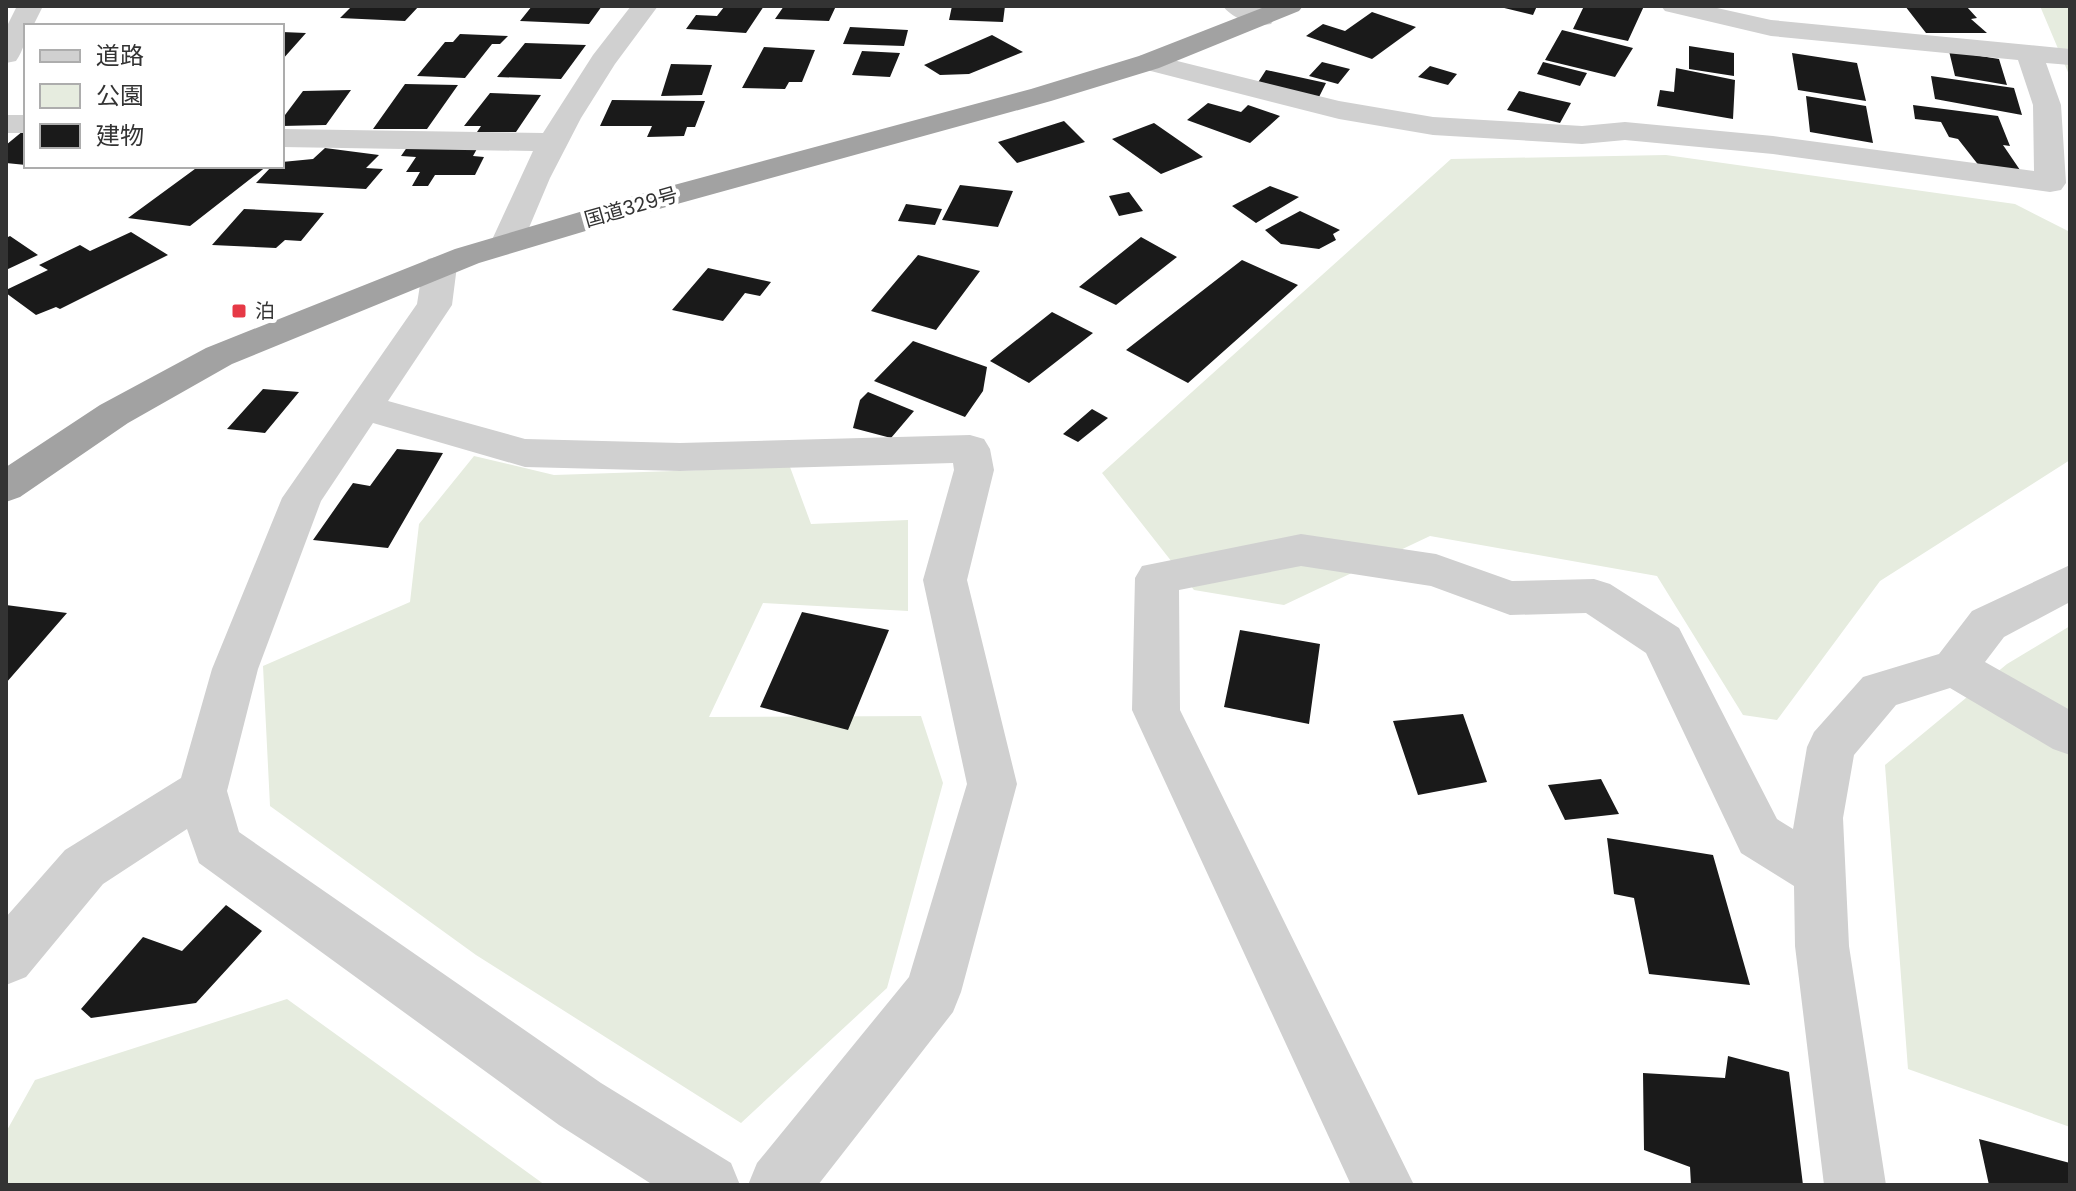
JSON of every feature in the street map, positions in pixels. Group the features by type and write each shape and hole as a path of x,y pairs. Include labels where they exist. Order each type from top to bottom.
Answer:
{"highway":[{"name":"国道329号","path":"6,487 114,414 219,356 440,266 508,242 1041,95 1149,62 1263,10"}],"street":[{"path":"6,55 30,6"},
{"path":"508,242 550,142 620,36 645,6"},
{"path":"1674,6 1771,28 2070,57"},
{"path":"1149,62 1339,110 1433,126 1582,135 1625,131 1773,145 2050,183 2047,105 2030,55"},
{"path":"284,138 550,142"},
{"path":"440,266 434,305 302,498 235,669 202,791 217,846 580,1104 709,1185"},
{"path":"363,407 525,453 680,457 970,449 974,470 945,580 992,784 933,992 779,1185"},
{"path":"1383,1185 1156,710 1157,578 1301,550 1436,570 1510,598 1594,596 1663,641 1759,836 1819,873"},
{"path":"1855,1185 1822,946 1818,818 1831,747 1880,691 1955,668 1988,624 2070,582"},
{"path":"1955,668 2070,734"},
{"path":"6,958 84,867 202,791"}],"green space":[{"path":"2040,6 2070,6 2070,77"},
{"path":"1666,155 2015,204 2070,232 2070,460 1880,581 1777,720 1743,715 1657,576 1430,536 1284,605 1194,590 1102,473 1451,159"},
{"path":"474,456 554,475 790,467 811,524 908,520 908,611 763,603 709,717 921,716 943,783 887,988 741,1123 476,955 270,806 263,666 410,602 419,524"},
{"path":"2070,626 2070,1127 1908,1069 1885,765 2007,664"},
{"path":"287,999 545,1185 6,1185 6,1132 35,1080"}],"building":[{"path":"352,6 419,6 405,21 340,18"},
{"path":"532,6 602,6 589,24 520,21"},
{"path":"764,6 746,33 686,29 696,15 717,16 724,7"},
{"path":"784,6 836,6 829,21 775,19"},
{"path":"952,6 1005,6 1003,22 949,20"},
{"path":"1496,6 1537,6 1533,15"},
{"path":"1584,6 1644,6 1628,41 1573,29"},
{"path":"1905,6 1967,7 1977,18 1971,19 1987,33 1926,33"},
{"path":"1372,12 1416,27 1372,59 1306,36 1323,24 1345,31"},
{"path":"850,27 908,30 904,46 843,44"},
{"path":"1562,30 1633,48 1615,77 1545,60"},
{"path":"284,32 306,33 284,58"},
{"path":"460,34 508,36 500,44 492,44 465,78 417,76 445,42 453,42"},
{"path":"992,35 1023,52 969,74 940,75 924,65"},
{"path":"525,43 586,45 561,79 497,77"},
{"path":"1689,46 1734,53 1734,76 1689,69"},
{"path":"764,47 815,50 802,82 789,82 785,89 742,88"},
{"path":"862,51 900,53 890,77 852,75"},
{"path":"1949,51 1999,59 2007,85 1955,76"},
{"path":"1792,53 1857,63 1866,101 1798,90"},
{"path":"1322,62 1350,69 1338,84 1309,76"},
{"path":"1543,62 1587,73 1580,86 1537,74"},
{"path":"671,64 712,65 702,95 661,96"},
{"path":"1430,66 1457,74 1448,85 1418,77"},
{"path":"1676,68 1735,80 1733,119 1657,106 1660,90 1674,92"},
{"path":"1266,70 1326,83 1319,97 1257,84"},
{"path":"1931,76 2014,88 2022,115 1935,99"},
{"path":"405,84 458,85 427,129 373,129"},
{"path":"351,90 326,125 284,126 284,116 303,91"},
{"path":"1519,91 1571,103 1560,123 1507,110"},
{"path":"490,93 541,95 516,132 477,132 481,126 464,126"},
{"path":"1806,96 1866,106 1873,143 1810,132"},
{"path":"612,100 705,101 695,127 687,127 684,136 647,137 652,126 600,126"},
{"path":"1208,103 1241,112 1248,105 1280,116 1250,143 1187,120"},
{"path":"1913,105 1998,116 2010,146 2003,145 2020,170 1980,167 1958,139 1949,137 1941,122 1915,119"},
{"path":"1064,121 1085,142 1017,163 998,142"},
{"path":"1154,123 1203,157 1161,174 1112,139"},
{"path":"24,131 24,165 6,163 6,145"},
{"path":"410,143 478,147 473,156 484,157 475,175 435,175 428,186 412,186 420,172 406,172 416,157 401,156"},
{"path":"325,148 379,155 366,168 383,169 366,189 256,183 270,168 284,168 284,162 313,159"},
{"path":"196,168 264,168 190,226 128,218"},
{"path":"960,185 1013,191 998,227 942,220"},
{"path":"1270,186 1299,197 1256,223 1232,206"},
{"path":"1129,192 1143,211 1119,216 1109,196"},
{"path":"906,204 942,209 935,225 898,221"},
{"path":"244,209 324,213 301,241 285,240 276,248 212,245"},
{"path":"1300,211 1340,230 1333,234 1336,240 1319,249 1281,244 1265,230"},
{"path":"131,232 168,255 60,309 56,307 36,315 6,293 6,290 48,270 39,265 80,245 90,251"},
{"path":"10,236 38,255 6,270 6,238"},
{"path":"1141,237 1177,257 1116,305 1079,287"},
{"path":"918,255 980,271 936,330 871,311"},
{"path":"1242,260 1298,285 1188,383 1126,350"},
{"path":"708,268 771,282 760,296 745,293 723,321 672,310"},
{"path":"1052,312 1093,333 1029,383 990,361"},
{"path":"913,341 987,367 983,391 965,417 874,381"},
{"path":"263,389 299,392 265,433 227,429"},
{"path":"868,392 914,411 891,438 853,428 860,400"},
{"path":"1092,409 1108,418 1078,442 1063,434"},
{"path":"397,449 443,453 388,548 313,540 353,483 370,486"},
{"path":"6,605 67,613 6,683"},
{"path":"802,612 889,630 848,730 760,707"},
{"path":"1240,630 1320,644 1309,724 1224,707"},
{"path":"1463,714 1487,782 1418,795 1393,721"},
{"path":"1601,779 1619,814 1565,820 1548,785"},
{"path":"1607,838 1713,855 1750,985 1649,974 1634,898 1614,894"},
{"path":"226,905 262,931 196,1003 91,1018 81,1009 143,937 182,951"},
{"path":"1728,1056 1789,1072 1803,1185 1691,1185 1690,1167 1644,1150 1643,1073 1725,1078"},
{"path":"1979,1139 2070,1163 2070,1185 1989,1185"}],"place":[{"name":"泊","path":"239,311"}]}
